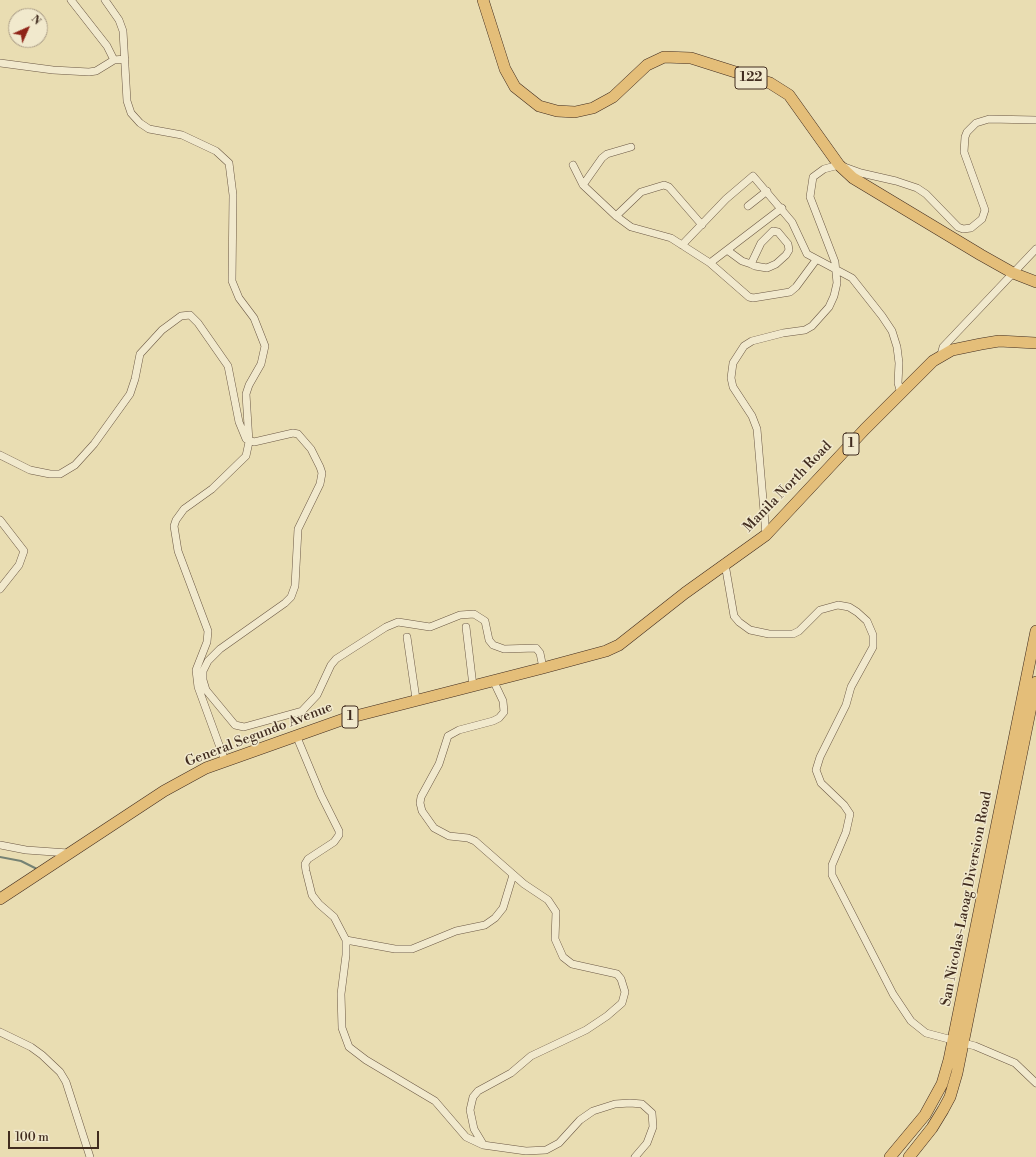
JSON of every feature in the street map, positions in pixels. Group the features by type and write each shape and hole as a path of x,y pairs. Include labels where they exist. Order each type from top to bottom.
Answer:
{"main road":[{"name":"122","path":"483,0 505,69 515,87 539,106 557,111 575,112 592,108 613,97 647,65 664,57 691,58 770,83 789,95 839,165 853,178 1014,273 1036,282"},
{"name":"Manila North Road","path":"663,611 684,593 766,535 901,393 941,355 964,347 999,341 1036,343"},
{"name":"General Segundo Avenue","path":"0,899 68,853 171,787 206,768 296,735 357,715 606,651 619,645 663,611"},
{"name":"San Nicolas-Laoag Diversion Road","path":"909,1157 932,1128 950,1097 958,1042 1036,631"},
{"name":"San Nicolas-Laoag Diversion Road","path":"890,1157 925,1115 942,1084 958,1042 1036,682"}],"street":[{"path":"71,0 107,46 114,60"},
{"path":"105,0 121,24 125,59 127,101 131,113 140,123 150,129 182,135 216,151 226,160 230,168 234,203 232,281 239,298 254,318 265,346 261,364 248,385 246,394 249,442 248,451 243,460 212,489 184,509 176,520 174,526 174,536 181,562 205,620 208,631 207,642 196,670 198,687 225,761"},
{"path":"0,63 53,70 89,72 96,71 114,60 125,59"},
{"path":"766,535 757,429 752,416 733,387 731,378 733,363 740,350 752,341 783,333 805,330 812,326 829,307 834,296 837,283 836,269 828,241 810,197 811,183 815,174 824,169 839,165 860,173 876,175 916,188 934,201 958,227 963,229 971,228 982,219 985,210 964,152 965,137 967,132 976,123 989,119 1036,120"},
{"path":"583,185 602,158 607,154 631,147"},
{"path":"573,165 583,185 616,216 635,230 667,236 710,263 742,293 753,298 790,292 796,287 816,260"},
{"path":"682,245 752,176 782,208 792,222 804,251 816,260 852,278 889,326 899,356 897,379 901,393"},
{"path":"616,216 641,192 664,185 669,188 702,225"},
{"path":"748,206 767,191"},
{"path":"710,263 782,208"},
{"path":"727,250 742,261 751,264 764,268 771,267 788,253 788,244 778,232 773,231 761,243 751,264"},
{"path":"941,355 943,347 1036,249"},
{"path":"0,455 30,470 50,474 60,474 75,465 94,444 130,394 135,379 140,354 162,330 181,316 188,314 194,318 228,366 239,422 243,434 249,442"},
{"path":"249,442 293,432 298,434 311,450 322,473 320,484 298,529 295,586 291,597 285,603 220,650 208,661 203,671 203,680 206,690 235,725 244,727 302,711 317,694 331,665 336,659 386,627 398,622 430,627 460,615 474,614 485,622 489,640 493,645 504,649 536,648 540,653 543,668"},
{"path":"0,520 24,552 19,565 0,589"},
{"path":"725,564 734,616 739,622 750,630 769,634 793,634 799,631 820,610 838,605 857,612 871,627 872,647 851,687 846,705 820,757 816,770 821,783 844,805 850,814 849,826 831,870 905,1014 917,1027 926,1033 993,1052 1014,1063 1036,1083"},
{"path":"466,627 473,686"},
{"path":"407,637 416,699"},
{"path":"483,1144 477,1135 470,1110 472,1097 482,1089 506,1076 531,1056 586,1030 613,1012 622,1003 625,992 622,979 617,974 584,967 566,960 562,955 555,939 555,909 548,900 513,874 476,841 468,838 449,836 434,828 426,819 420,803 425,789 439,764 448,736 459,730 500,718 504,712 503,701 493,680"},
{"path":"296,735 339,835 334,842 308,859 305,864 308,882 317,902 334,917 346,940 346,955 341,994 342,1028 349,1047 366,1060 435,1101 469,1140 483,1144 526,1151 546,1150 559,1143 580,1120 593,1112 615,1104 636,1103 649,1109 654,1119 653,1132 648,1143 635,1157"},
{"path":"0,845 26,850 68,853"},
{"path":"346,940 395,949 412,949 456,931 485,925 495,918 502,908 513,874"},
{"path":"0,1032 37,1051 60,1072 66,1082 90,1157"}],"waterway":[{"path":"0,857 21,861 37,869"}]}
